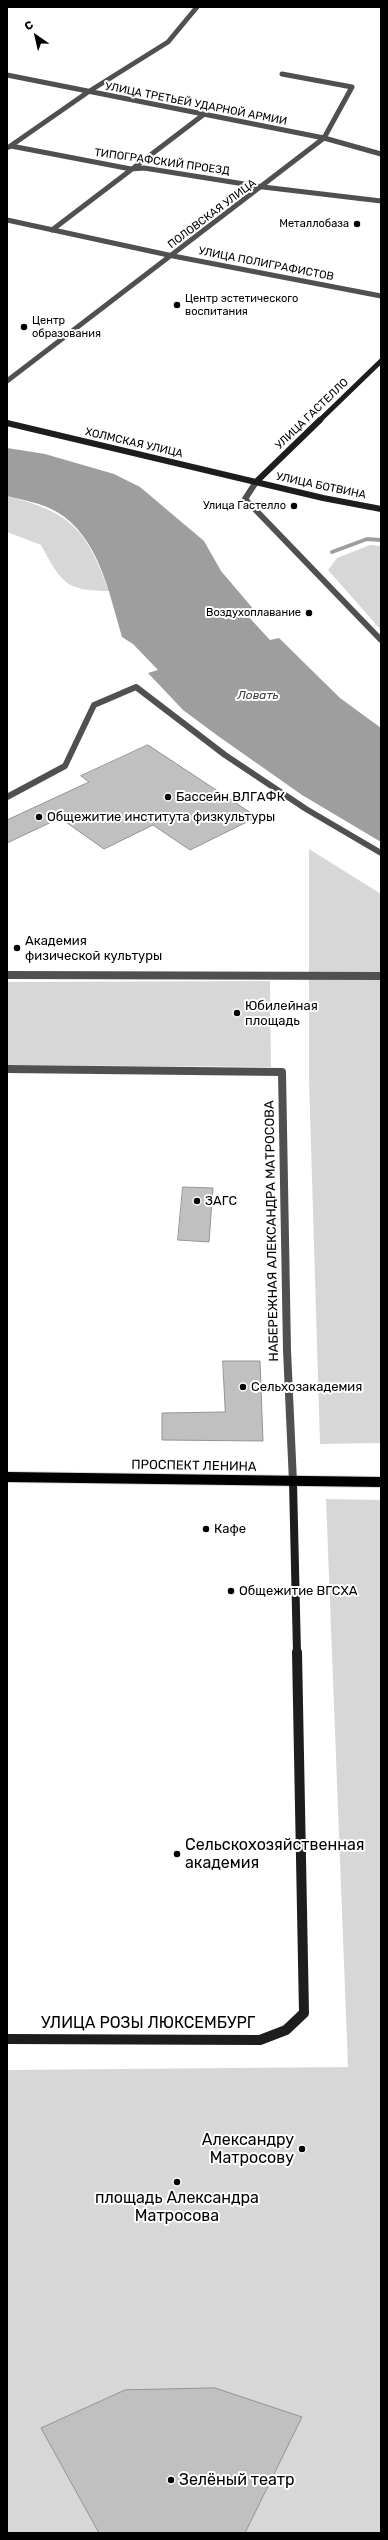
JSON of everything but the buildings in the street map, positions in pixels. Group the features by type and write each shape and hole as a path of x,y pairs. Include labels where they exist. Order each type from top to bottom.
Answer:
{"main road":[{"name":"УЛИЦА ГАСТЕЛЛО","path":"256,482 381,361"},
{"name":"ХОЛМСКАЯ УЛИЦА","path":"7,423 256,482"},
{"name":"УЛИЦА БОТВИНА","path":"256,482 323,498 381,509"},
{"name":"ПРОСПЕКТ ЛЕНИНА","path":"7,1477 381,1482"},
{"name":"НАБЕРЕЖНАЯ АЛЕКСАНДРА МАТРОСОВА","path":"293,1482 304,2013"},
{"name":"УЛИЦА РОЗЫ ЛЮКСЕМБУРГ","path":"7,2039 260,2040 286,2030 304,2013"}],"street":[{"path":"9,147 88,92 168,42 197,7"},
{"name":"ПОЛОВСКАЯ УЛИЦА","path":"7,381 264,187 324,138 352,87 282,74"},
{"name":"УЛИЦА ТРЕТЬЕЙ УДАРНОЙ АРМИИ","path":"7,75 324,138 381,154"},
{"path":"52,230 203,115"},
{"name":"ТИПОГРАФСКИЙ ПРОЕЗД","path":"9,147 131,169 144,168 264,187 381,202"},
{"name":"УЛИЦА ПОЛИГРАФИСТОВ","path":"7,220 173,256 381,296"},
{"path":"256,482 245,500 381,640"},
{"path":"7,797 65,766 94,705 136,688 225,755 306,809 381,853"},
{"path":"7,976 381,976"},
{"name":"НАБЕРЕЖНАЯ АЛЕКСАНДРА МАТРОСОВА","path":"7,1069 282,1072 287,1350 293,1482"}],"shaded area":[{"path":"7,496 47,509 62,517 74,527 84,538 92,552 109,591 83,589 66,582 54,568 41,545 7,532"},
{"path":"370,545 381,546 381,630 328,570 337,558"},
{"path":"309,849 381,894 381,1443 320,1444 309,1079"},
{"path":"270,981 271,1067 7,1065 7,982"},
{"path":"326,1499 381,1500 381,2533 7,2533 7,2070 348,2067"}],"water":[{"name":"Ловать","path":"7,448 45,454 114,474 140,487 204,541 221,571 255,611 246,614 270,640 279,638 340,698 381,728 381,842 302,795 183,710 148,673 158,670 133,644 122,637 107,585 93,551 83,536 71,523 57,512 45,506 7,496"}],"waterway":[{"path":"332,552 367,539 381,540"}],"place":[{"name":"Металлобаза","path":"357,224"},
{"name":"Центр эстетического воспитания","path":"177,305"},
{"name":"Центр образования","path":"24,327"},
{"name":"Улица Гастелло","path":"294,506"},
{"name":"Воздухоплавание","path":"309,613"},
{"name":"Бассейн ВЛГАФК","path":"168,797"},
{"name":"Общежитие института физкультуры","path":"39,817"},
{"name":"Aкадемия физической культуры","path":"17,948"},
{"name":"Юбилейная площадь","path":"237,1013"},
{"name":"ЗАГС","path":"197,1201"},
{"name":"Сельхозакадемия","path":"243,1387"},
{"name":"Кафе","path":"206,1529"},
{"name":"Общежитие ВГСХА","path":"231,1591"},
{"name":"Сельскохозяйственная академия","path":"177,1854"},
{"name":"Александру Матросову","path":"302,2149"},
{"name":"площадь Александра Матросова","path":"177,2182"},
{"name":"Зелёный театр","path":"171,2480"}]}
